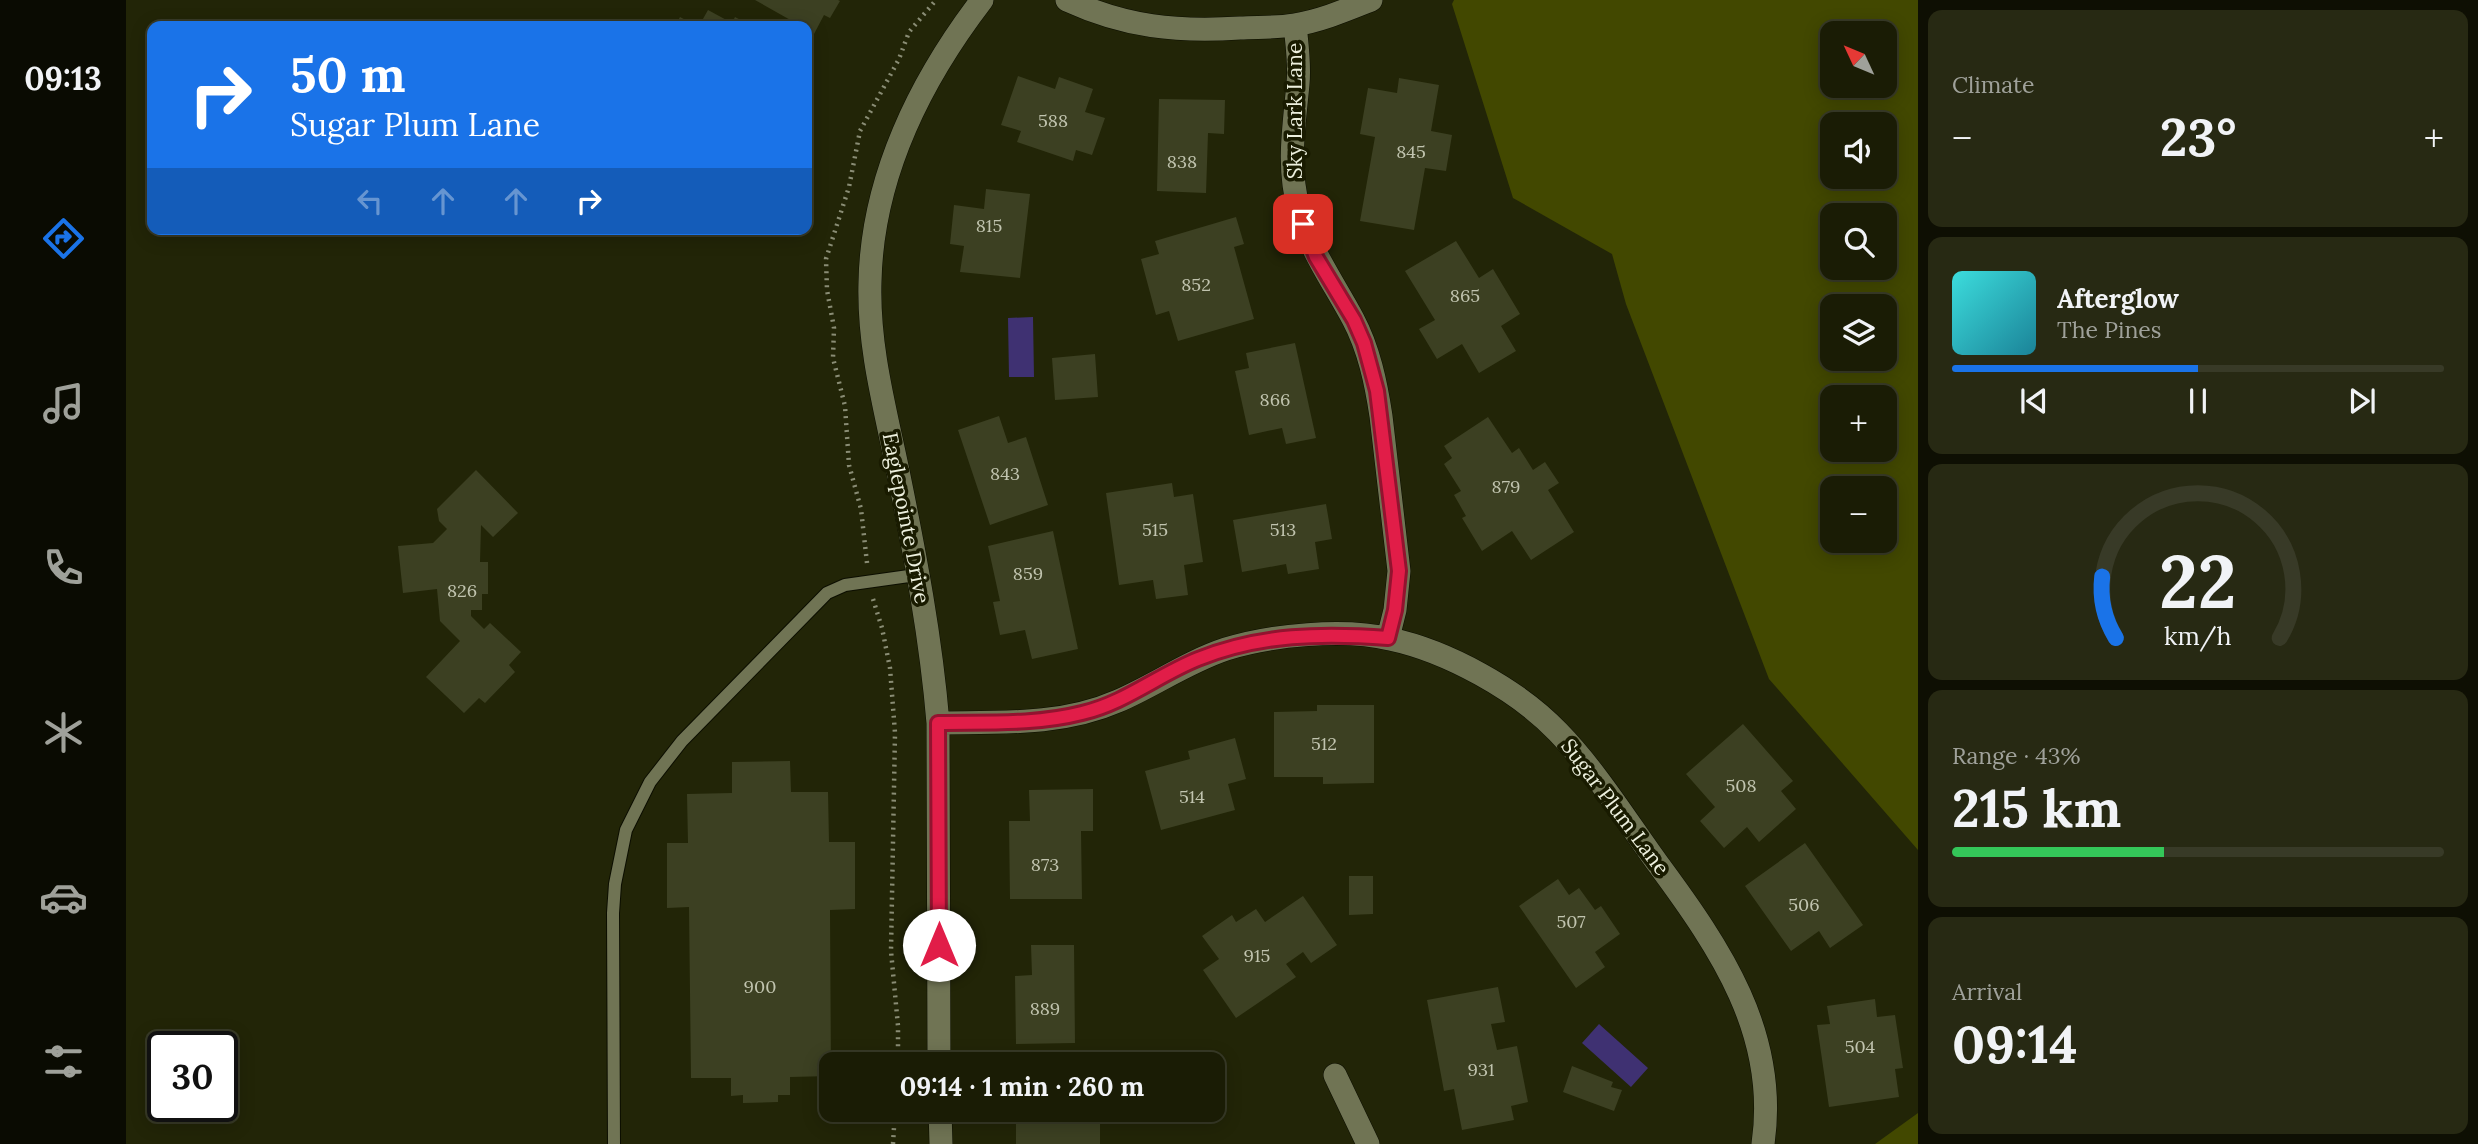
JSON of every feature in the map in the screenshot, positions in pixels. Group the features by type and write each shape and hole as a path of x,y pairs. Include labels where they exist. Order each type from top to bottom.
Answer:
{"street":[{"name":"Eaglepointe Drive","path":"939,1052 938,723 934,670 872,346 870,281 874,240 883,194 896,151 912,111 938,62 982,0"},
{"path":"1067,0 1111,18 1140,26 1174,30 1295,25 1342,12 1371,0"},
{"name":"Sky Lark Lane","path":"1295,25 1298,73 1292,154 1293,180 1299,210 1316,257 1354,320 1364,343 1381,416 1399,571 1388,638"},
{"name":"Sugar Plum Lane","path":"938,723 1016,723 1083,713 1119,701 1197,659 1259,640 1325,634 1388,638 1425,649 1451,661 1505,690 1557,730 1595,776 1693,912 1738,987 1754,1026 1760,1051 1766,1108 1763,1144"},
{"path":"1335,1075 1368,1144"},
{"path":"940,1122 941,1144"}],"lane":[{"path":"614,1144 615,884 626,830 637,806 650,782 682,741 827,593 845,585 916,575"}],"path":[{"path":"898,1052 890,941 895,742 890,668 870,581 861,509 849,465 845,406 832,358 834,328 827,290 826,259 849,187 860,131 899,59 909,32 936,0"},
{"path":"892,1144 894,1122"}],"green space":[{"path":"1454,0 1918,0 1918,850 1769,679 1626,304 1612,254 1513,198 1452,4"},
{"path":"1918,1113 1918,1144 1875,1144"}],"shaded area":[{"path":"1033,317 1034,377 1009,377 1008,318"},
{"path":"1599,1024 1648,1068 1631,1087 1582,1043"}],"building":[{"path":"755,0 840,1 830,18 824,15 814,34 812,21 792,21"},
{"path":"708,10 728,21 702,21"},
{"path":"1018,76 1055,89 1059,77 1093,89 1085,112 1105,118 1092,155 1076,150 1073,161 1017,142 1021,131 1001,125"},
{"path":"1399,78 1439,85 1431,131 1452,135 1446,171 1425,168 1414,230 1360,221 1375,137 1360,134 1368,88 1397,93"},
{"path":"1159,99 1225,100 1224,134 1208,133 1206,193 1157,191"},
{"path":"986,189 1030,194 1020,278 960,272 964,246 950,244 954,205 984,209"},
{"path":"1236,217 1244,244 1234,247 1254,319 1178,341 1169,311 1156,315 1141,259 1159,254 1155,241"},
{"path":"1456,241 1479,278 1493,269 1520,314 1501,326 1516,351 1479,373 1462,344 1437,359 1419,329 1435,320 1405,271"},
{"path":"1295,343 1316,438 1286,444 1282,428 1249,435 1235,371 1249,368 1246,353"},
{"path":"1095,354 1098,397 1055,400 1052,358"},
{"path":"999,416 1008,443 1026,437 1048,505 990,525 958,430"},
{"path":"1488,417 1512,453 1519,448 1533,470 1545,462 1559,483 1548,490 1574,532 1531,560 1512,531 1482,551 1462,518 1466,516 1454,495 1461,491 1444,464 1452,458 1444,446"},
{"path":"476,470 518,513 493,537 481,525 480,562 488,562 488,594 482,594 482,610 471,610 471,616 484,629 490,623 521,652 509,665 515,672 485,703 479,698 464,713 426,677 460,641 440,621 437,589 403,593 398,546 433,543 447,529 439,521 437,509"},
{"path":"1172,483 1174,497 1193,494 1203,562 1184,565 1188,595 1156,599 1153,580 1119,585 1106,493"},
{"path":"1326,504 1332,539 1315,542 1319,569 1288,574 1286,564 1242,572 1233,520"},
{"path":"1053,531 1078,649 1032,659 1025,630 1000,635 993,602 1000,601 988,546"},
{"path":"1317,705 1374,705 1374,783 1323,784 1323,777 1274,777 1274,712 1317,711"},
{"path":"1743,724 1793,781 1781,791 1796,809 1759,842 1747,827 1724,848 1700,821 1715,807 1686,774"},
{"path":"1235,738 1246,779 1228,784 1235,810 1161,830 1145,771 1190,759 1188,751"},
{"path":"790,761 791,792 828,792 829,842 855,842 855,909 830,910 831,1052 819,1052 819,1076 790,1077 790,1095 778,1095 778,1102 743,1103 743,1095 731,1096 731,1078 691,1078 689,907 667,908 667,843 688,843 687,794 732,793 732,762"},
{"path":"1093,789 1093,831 1081,831 1082,899 1010,899 1009,821 1030,821 1029,790"},
{"path":"1805,843 1863,925 1830,948 1819,931 1791,951 1745,886"},
{"path":"1349,876 1373,876 1373,914 1349,915"},
{"path":"1558,879 1569,895 1579,888 1595,910 1601,906 1620,934 1595,952 1605,967 1576,988 1519,906"},
{"path":"1303,896 1337,945 1311,963 1303,952 1286,964 1296,977 1236,1018 1203,970 1219,959 1202,936 1232,915 1236,922 1256,909 1265,922"},
{"path":"1031,945 1074,945 1075,1043 1016,1044 1015,976 1032,975"},
{"path":"1498,987 1505,1022 1491,1024 1497,1050 1517,1046 1528,1102 1511,1106 1514,1120 1462,1130 1454,1089 1444,1091 1427,1000"},
{"path":"1875,999 1877,1017 1895,1015 1903,1068 1895,1069 1899,1097 1829,1107 1817,1025 1830,1024 1827,1006"},
{"path":"1572,1066 1613,1082 1611,1087 1622,1090 1614,1111 1563,1092"},
{"path":"1016,1122 1100,1122 1100,1144 1016,1144"}],"route":[{"path":"939,945 938,723 1016,723 1083,713 1119,701 1197,659 1259,640 1325,634 1388,638 1395,610 1399,571 1377,391 1371,364 1354,320 1316,257 1303,224"}]}
